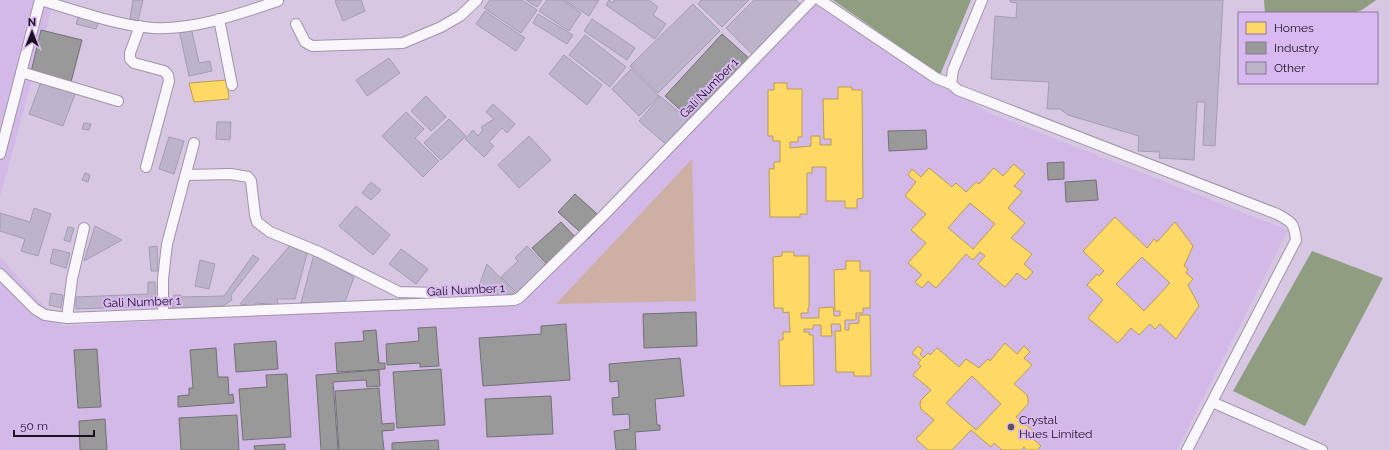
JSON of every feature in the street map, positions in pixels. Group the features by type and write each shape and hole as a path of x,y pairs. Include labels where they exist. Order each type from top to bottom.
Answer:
{"street":[{"path":"0,154 40,0 140,26 165,28 219,19 278,0"},
{"path":"296,24 305,42 312,46 403,43 441,27 460,16 477,0"},
{"name":"Gali Number 1","path":"0,274 35,309 45,315 67,318 514,300 519,298 603,216 812,0"},
{"path":"820,0 936,78 951,84 958,90 1289,220 1295,227 1296,240 1187,450"},
{"path":"951,84 953,70 982,0"},
{"path":"219,19 232,85"},
{"path":"140,26 130,52 130,59 134,63 164,72 168,75 169,81 146,167"},
{"path":"22,72 118,101"},
{"path":"163,314 163,279 167,244 194,143"},
{"path":"186,175 236,174 248,177 252,181 257,222 270,232 319,252 399,292 436,293"},
{"path":"67,318 72,279 84,228"},
{"path":"1212,402 1322,450"}],"shaded area":[{"path":"0,0 54,0 0,197"},
{"path":"814,0 985,111 1288,230 1177,450 0,450 0,257 62,326 520,302"},
{"path":"833,0 971,0 940,75"},
{"path":"1264,0 1376,0 1362,10 1356,12 1265,12"},
{"path":"692,159 696,301 556,304"},
{"path":"1312,251 1383,278 1305,426 1233,391"}],"building: Homes":[{"path":"227,80 229,99 194,102 189,83"},
{"path":"774,83 787,83 787,89 802,89 802,137 798,137 798,142 790,142 790,148 811,146 811,136 820,136 820,145 831,145 831,139 824,139 823,99 838,99 838,87 852,87 852,90 862,90 863,198 857,199 857,208 845,208 845,201 826,201 826,167 812,167 812,173 807,173 807,214 800,214 800,217 770,217 769,169 774,169 774,162 780,162 780,141 773,141 773,136 768,136 768,90 774,90"},
{"path":"1014,164 1025,174 1014,186 1022,192 1008,208 1025,223 1011,238 1032,254 1024,264 1033,272 1026,280 1017,273 1005,287 978,264 985,256 980,252 973,260 966,254 936,288 928,281 922,288 915,282 922,275 908,263 926,243 911,230 926,214 905,196 916,182 908,175 912,169 921,177 929,168 952,187 956,183 966,192 976,182 979,184 994,168 1003,176","holes":["970,203 995,224 973,249 948,228"]},
{"path":"1115,217 1147,248 1154,239 1157,242 1175,222 1193,246 1184,266 1188,269 1186,273 1193,279 1188,285 1199,306 1176,339 1160,324 1155,329 1150,324 1139,335 1131,328 1118,343 1088,318 1103,300 1087,285 1097,274 1099,276 1104,271 1083,251","holes":["1142,257 1170,283 1144,311 1116,284"]},
{"path":"782,252 794,252 794,256 809,256 809,307 808,313 801,313 801,318 819,318 819,308 833,307 834,316 840,316 840,311 835,311 834,270 846,269 846,261 860,261 860,271 870,271 870,308 863,308 863,313 856,313 856,320 845,320 845,330 849,330 849,324 859,323 859,315 870,315 871,376 854,376 854,372 836,372 835,331 841,331 840,324 831,324 832,336 821,336 821,325 813,325 813,329 804,329 804,332 809,332 809,335 813,335 814,385 780,386 779,340 783,340 783,332 790,332 789,312 783,313 783,308 774,308 773,257 782,256"},
{"path":"1005,343 1017,354 1024,346 1030,352 1024,358 1032,365 1014,384 1027,395 1028,404 1016,417 1036,433 1032,438 1041,446 1037,450 1027,450 1024,447 1021,450 1002,450 994,443 991,447 971,430 952,450 928,450 916,439 934,420 921,409 920,405 921,400 931,390 913,375 921,366 918,363 921,360 912,353 918,346 923,350 920,354 923,358 928,353 930,355 937,348 959,367 966,359 979,368 988,359 990,361","holes":["972,376 1001,404 976,430 946,403"]}],"building: Industry":[{"path":"41,30 82,40 71,82 31,72"},
{"path":"722,34 751,60 695,123 665,96"},
{"path":"926,130 927,149 889,151 888,131"},
{"path":"1064,162 1064,179 1048,180 1047,163"},
{"path":"1096,180 1098,200 1066,202 1065,182"},
{"path":"575,194 605,221 588,239 558,212"},
{"path":"561,222 580,242 551,269 532,248"},
{"path":"696,312 697,346 644,348 643,314"},
{"path":"566,324 570,380 483,386 479,338 541,334 541,326"},
{"path":"436,327 439,366 420,367 420,363 387,365 386,344 419,341 418,328"},
{"path":"376,330 379,363 385,363 385,369 337,372 335,343 364,341 363,331"},
{"path":"276,341 278,369 236,372 234,344"},
{"path":"216,348 218,377 228,377 229,395 233,394 234,403 178,407 178,396 189,395 189,388 193,388 190,350"},
{"path":"97,349 101,407 78,408 74,350"},
{"path":"680,358 684,396 655,399 657,425 660,425 660,430 635,432 636,450 616,450 614,431 630,429 629,414 613,415 612,398 619,397 618,381 610,382 609,364"},
{"path":"441,369 445,425 397,428 393,372"},
{"path":"379,370 380,386 367,387 366,380 333,382 338,450 321,450 316,375"},
{"path":"287,374 291,437 243,440 239,389 267,387 266,375"},
{"path":"379,388 382,424 394,423 394,430 382,431 384,450 339,450 335,391"},
{"path":"551,396 553,434 487,437 485,399"},
{"path":"237,415 239,450 181,450 179,418"},
{"path":"105,419 107,450 80,450 79,421"},
{"path":"438,440 439,450 392,450 392,443"},
{"path":"285,444 285,450 255,450 254,446"}],"building: Other":[{"path":"133,0 143,0 138,21 130,19"},
{"path":"361,0 365,11 343,21 335,1"},
{"path":"490,0 522,0 537,10 521,33 484,8"},
{"path":"526,0 542,0 537,7"},
{"path":"547,0 562,0 581,13 569,31 539,11"},
{"path":"564,0 599,0 589,16"},
{"path":"609,0 613,3 614,0 649,0 658,7 653,15 666,24 655,39 606,5"},
{"path":"701,0 749,0 722,27 698,4"},
{"path":"754,0 796,0 803,7 754,56 726,28"},
{"path":"1010,0 1223,0 1215,146 1203,145 1205,102 1197,102 1194,160 1159,158 1160,152 1138,151 1139,136 1068,115 1060,109 1047,109 1049,82 991,79 995,16 1016,18 1017,3 1010,2"},
{"path":"693,4 720,31 658,93 630,66"},
{"path":"485,11 525,38 516,51 476,24"},
{"path":"538,14 573,35 567,44 533,23"},
{"path":"79,15 99,21 96,29 76,24"},
{"path":"592,19 635,48 627,60 584,31"},
{"path":"191,27 199,63 210,61 212,71 189,76 179,30"},
{"path":"585,35 626,67 610,87 569,55"},
{"path":"564,55 602,85 587,105 549,74"},
{"path":"389,58 400,73 367,96 356,80"},
{"path":"631,69 659,96 639,116 612,89"},
{"path":"41,82 75,94 63,126 29,114"},
{"path":"426,96 446,117 431,131 411,111"},
{"path":"660,96 691,122 669,147 639,121"},
{"path":"493,104 515,124 507,133 502,128 489,142 494,146 484,157 465,139 473,130 478,136 483,130 481,127 494,119 486,112"},
{"path":"406,112 424,129 415,138 439,161 423,177 382,136"},
{"path":"449,119 466,136 441,160 424,143"},
{"path":"217,122 231,122 230,140 216,139"},
{"path":"84,123 91,124 89,130 82,129"},
{"path":"529,136 551,160 519,188 498,165"},
{"path":"169,137 184,141 174,174 159,169"},
{"path":"85,173 90,175 88,182 82,180"},
{"path":"371,182 381,190 371,200 362,193"},
{"path":"356,206 390,235 373,255 339,226"},
{"path":"34,208 51,214 38,256 21,251 25,239 0,231 0,213 30,222"},
{"path":"95,226 122,240 84,261"},
{"path":"68,227 74,228 70,242 64,240"},
{"path":"292,243 307,254 295,299 277,299 278,305 256,303 253,306 240,304"},
{"path":"157,246 158,271 151,271 149,247"},
{"path":"527,246 548,268 519,295 501,277 518,261 515,258"},
{"path":"53,249 70,253 66,268 50,263"},
{"path":"401,249 428,269 416,284 389,264"},
{"path":"314,254 354,277 344,305 309,309 309,303 301,303"},
{"path":"253,255 259,259 231,295 232,300 223,306 172,308 174,295 181,295 181,297 224,296"},
{"path":"200,260 215,264 209,289 195,286"},
{"path":"487,264 516,294 476,294"},
{"path":"148,282 155,282 156,306 76,309 76,297 148,294"},
{"path":"51,293 63,295 61,308 49,305"}],"place":[{"name":"Crystal Hues Limited","path":"1011,427"}]}
